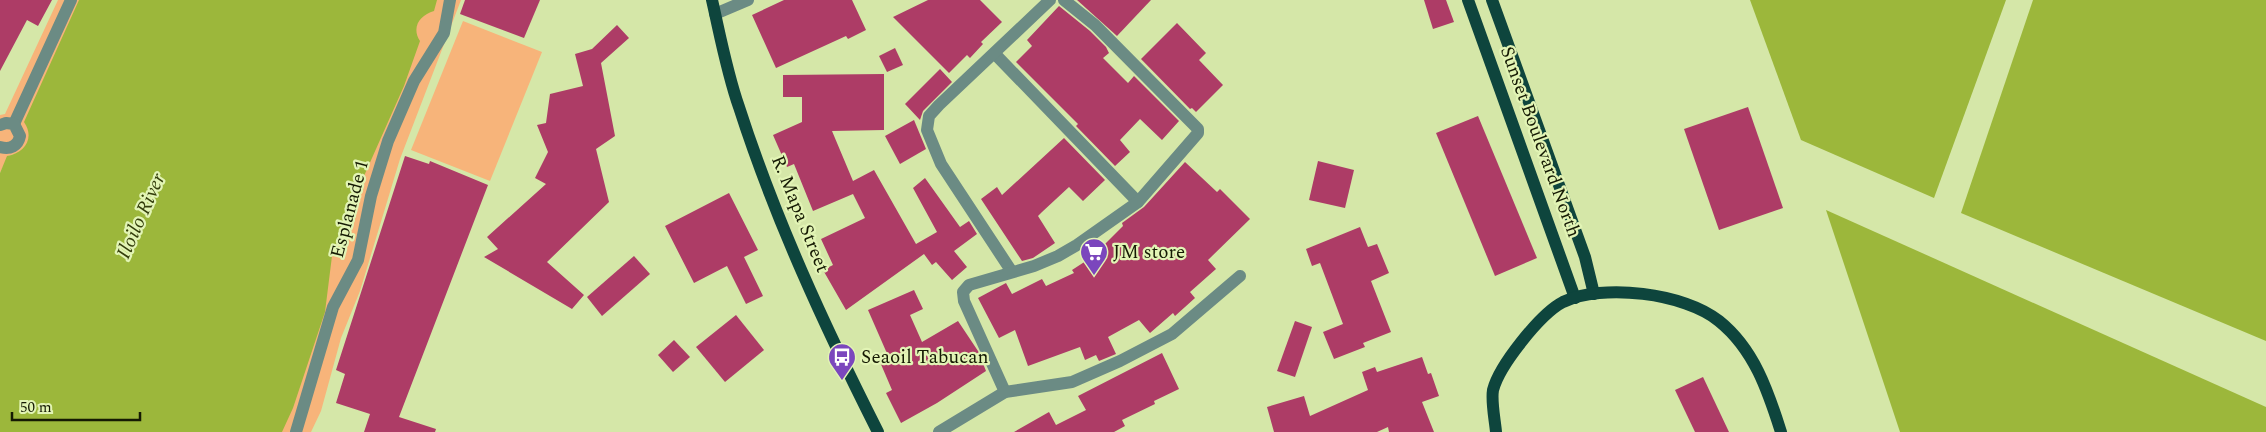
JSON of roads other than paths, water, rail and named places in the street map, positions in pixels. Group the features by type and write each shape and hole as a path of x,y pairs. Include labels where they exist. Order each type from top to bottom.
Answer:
{"main road":[{"name":"R. Mapa Street","path":"712,0 738,106 769,194 831,339 878,432"},
{"name":"Sunset Boulevard North","path":"1468,0 1575,298"},
{"name":"Sunset Boulevard North","path":"1492,0 1585,257 1594,294"},
{"path":"1496,432 1493,392 1499,377 1515,348 1551,310 1575,298 1594,294 1635,293 1662,297 1694,307 1719,321 1756,365 1769,394 1781,432"}],"street":[{"path":"14,124 71,0"},
{"name":"Esplanade 1","path":"296,432 322,338 333,307 358,260 371,196 388,141 414,80 444,33 450,0"},
{"path":"715,14 748,0"},
{"path":"1012,272 941,164 927,130 929,116 1050,0"},
{"path":"1005,392 964,301 963,292 969,285 1058,256 1138,202 1198,133 1198,130 1095,25 1064,0"},
{"path":"994,54 1138,202"},
{"path":"0,124 14,124 20,132 19,140 13,147 0,148"},
{"path":"939,432 1005,392 1072,382 1120,361 1172,334 1240,276"}],"water":[{"name":"Iloilo River","path":"79,0 437,0 434,11 425,15 418,22 416,31 420,41 404,86 356,194 332,256 325,312 293,408 282,432 0,432 0,173 7,156 19,152 26,144 29,134 24,122"},
{"path":"1750,0 2006,0 1934,198 1801,140"},
{"path":"2033,0 2266,0 2266,341 1961,213"},
{"path":"1826,210 2266,407 2266,432 1900,432"}],"place":[{"name":"JM store","path":"1094,276"},
{"name":"Seaoil Tabucan","path":"842,381"}]}
